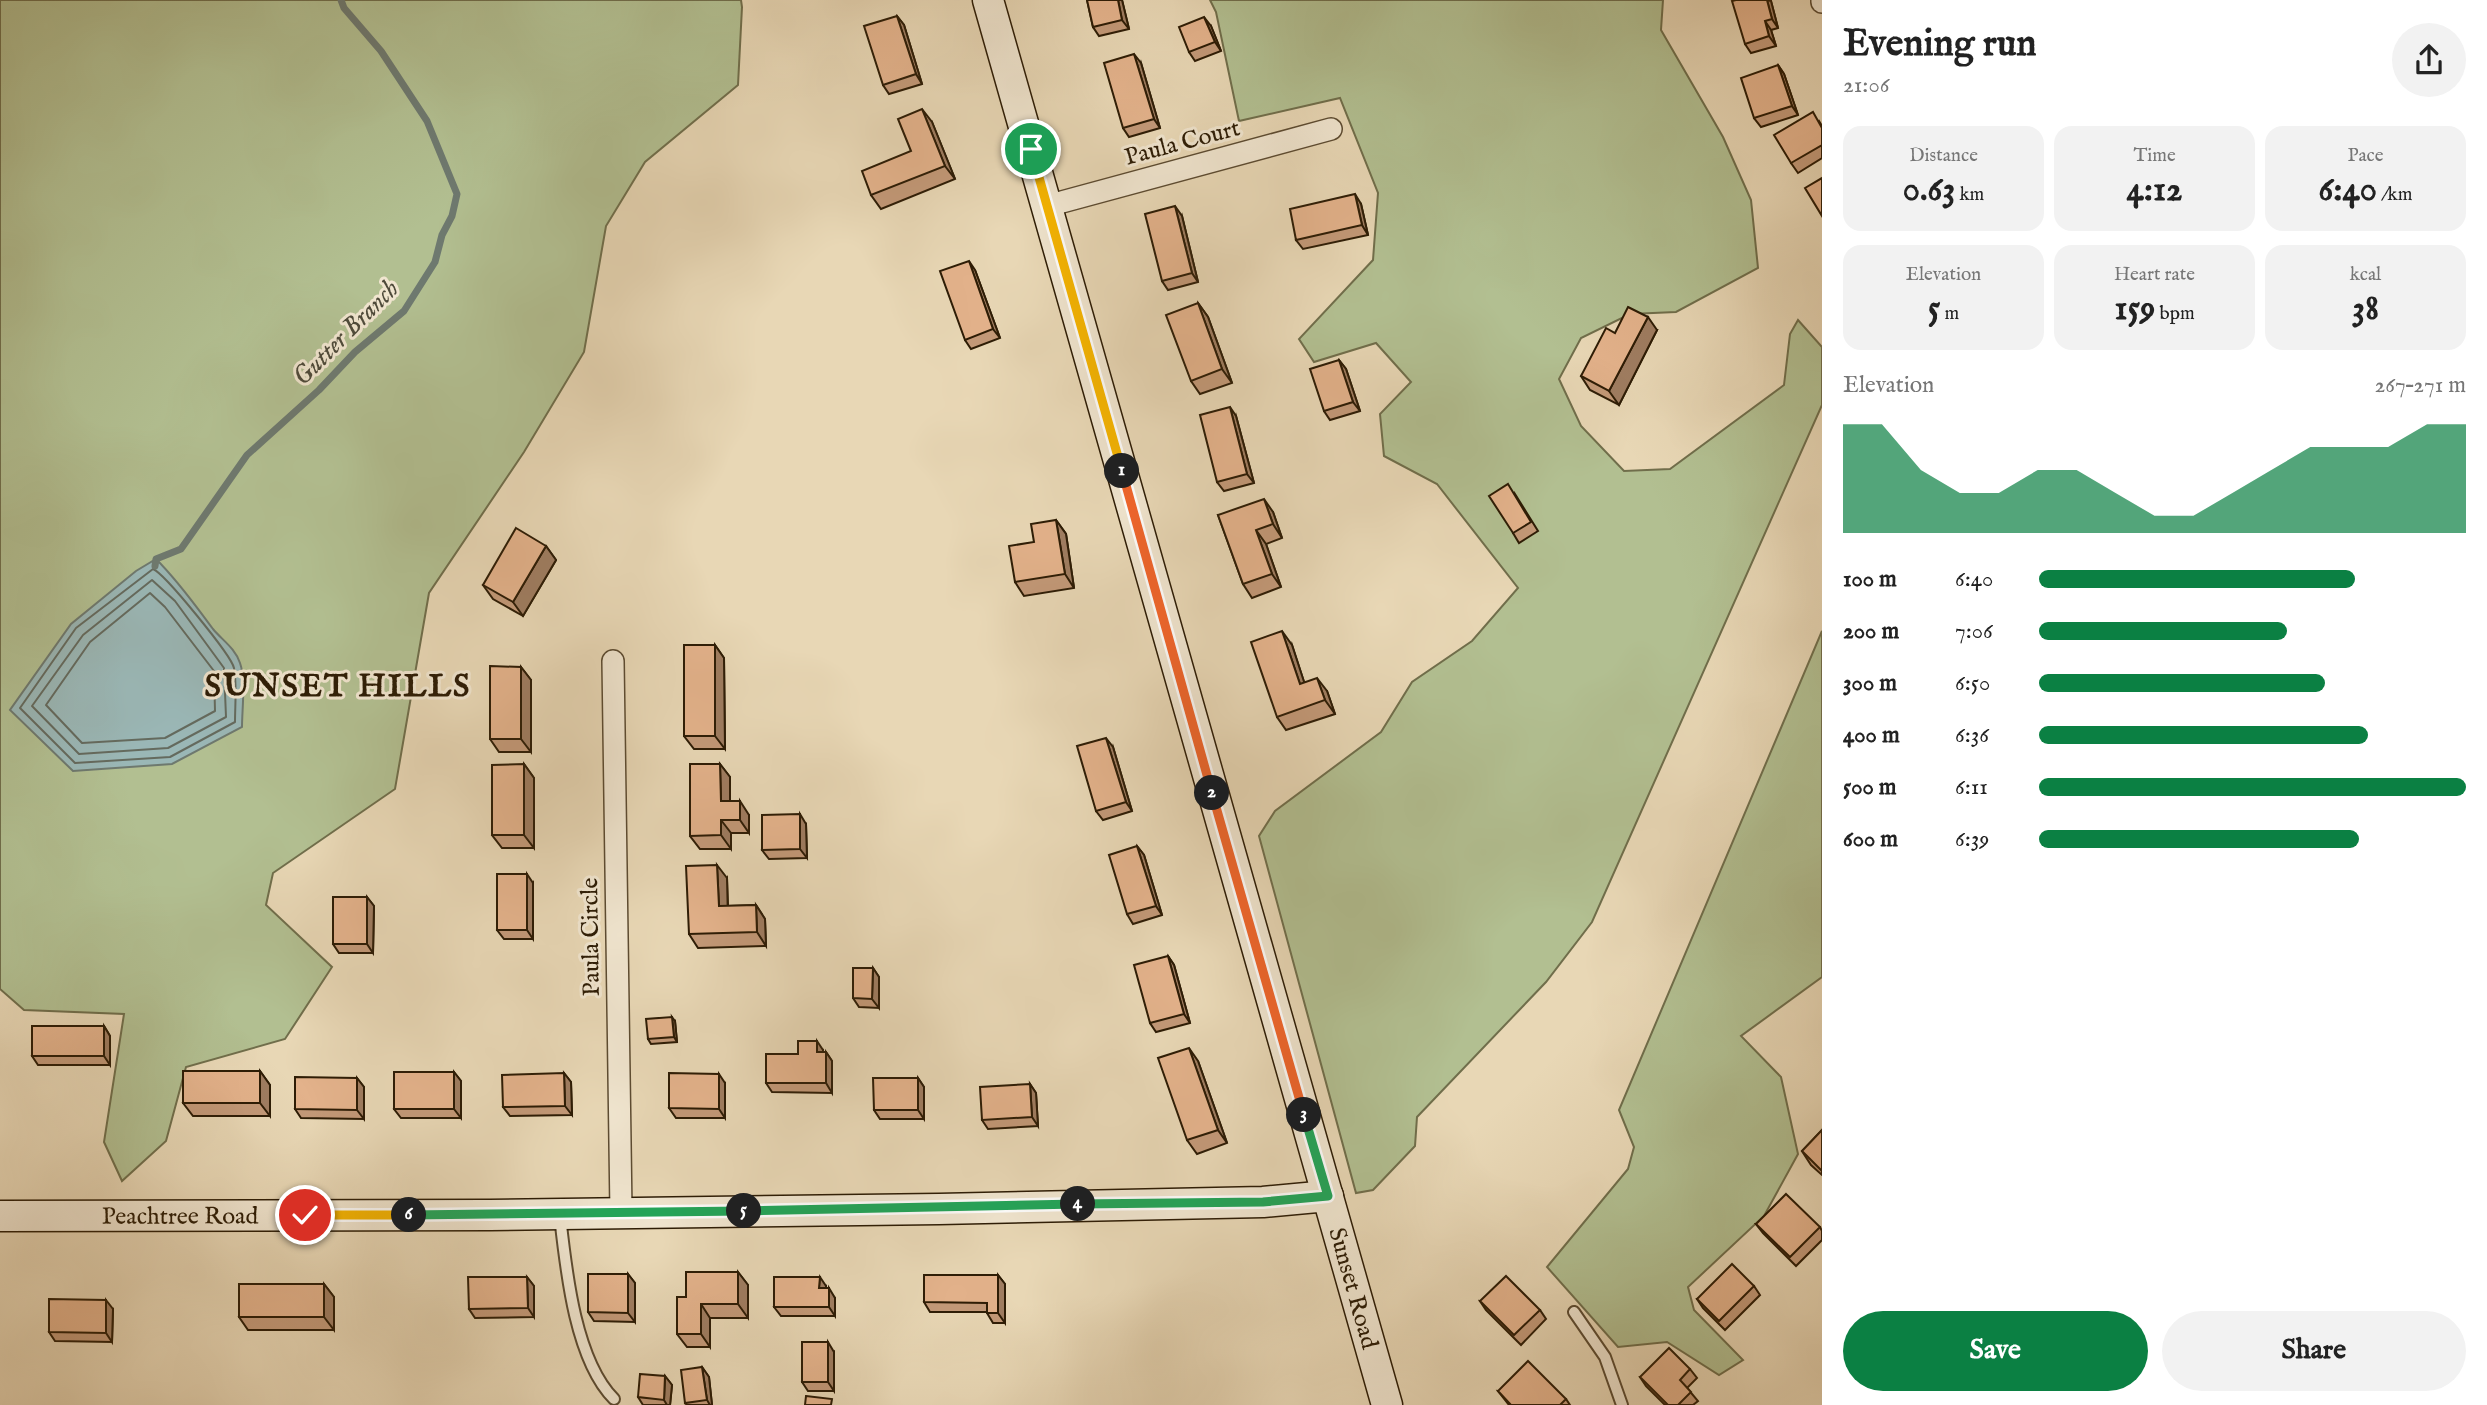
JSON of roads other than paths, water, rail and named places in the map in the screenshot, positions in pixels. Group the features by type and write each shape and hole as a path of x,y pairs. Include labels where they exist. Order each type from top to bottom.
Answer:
{"main road":[{"name":"Sunset Road","path":"988,0 1387,1405"},
{"name":"Peachtree Road","path":"0,1216 559,1214 1257,1202 1328,1196"}],"street":[{"name":"Paula Court","path":"1047,206 1331,129"},
{"name":"Paula Circle","path":"613,661 621,1212"}],"lane":[{"path":"559,1214 567,1273 589,1363 597,1381 614,1399"},
{"path":"1574,1312 1605,1357 1622,1405"}],"water":[{"path":"156,559 238,658 243,678 242,727 172,764 73,771 10,710 71,624 136,571"}],"waterway":[{"name":"Gutter Branch","path":"155,566 156,559 181,549 247,455 319,390 355,352 404,311 435,262 442,235 452,216 457,194 427,121 381,51 344,8 341,0"}],"district":[{"name":"SUNSET HILLS","path":"338,685"}]}
